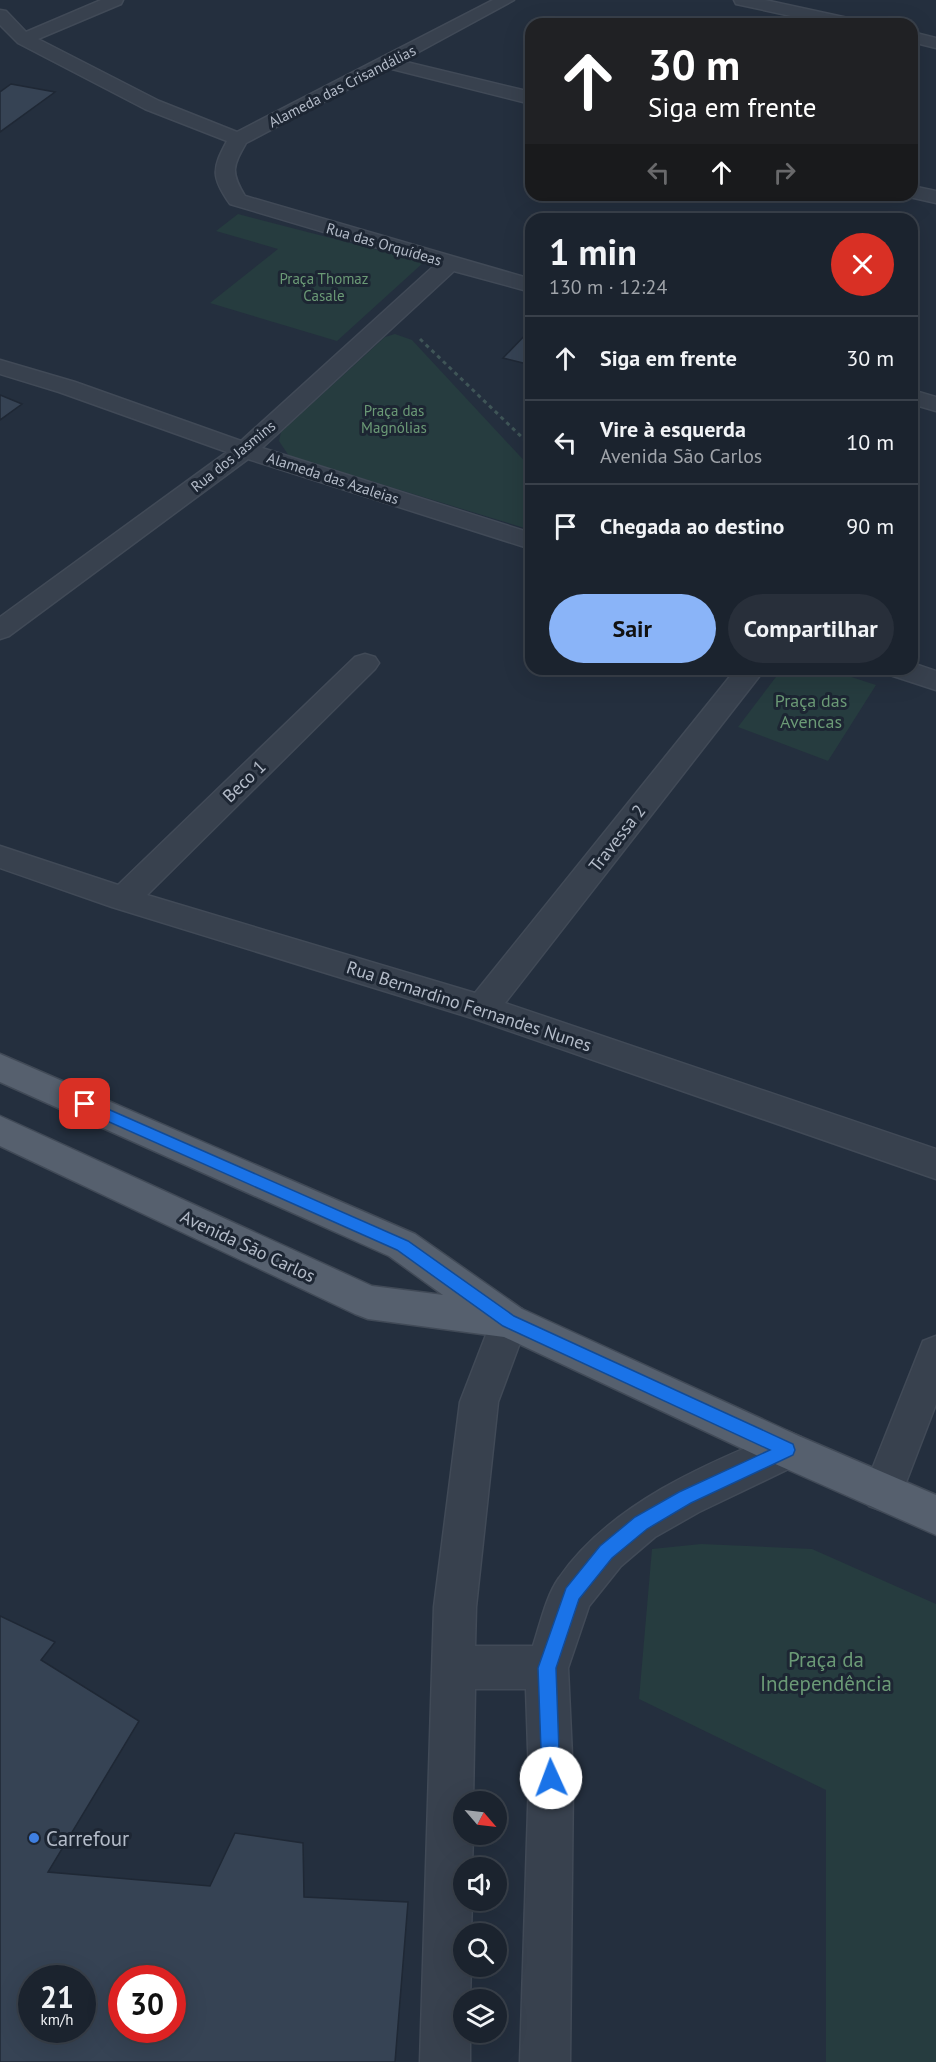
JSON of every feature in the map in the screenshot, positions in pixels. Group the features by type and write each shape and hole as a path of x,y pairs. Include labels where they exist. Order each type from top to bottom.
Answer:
{"main road":[{"name":"Avenida São Carlos","path":"0,1067 402,1245 509,1321 787,1450 936,1515"},
{"name":"Avenida São Carlos","path":"0,1130 368,1302 509,1321"}],"street":[{"path":"24,39 115,0"},
{"name":"Alameda das Crisandálias","path":"238,139 506,0"},
{"path":"742,0 824,18"},
{"path":"0,15 24,39 152,105 238,139"},
{"path":"918,38 936,43"},
{"path":"388,63 525,97"},
{"name":"Rua das Orquídeas","path":"238,139 224,165 226,181 237,200 281,215 525,284"},
{"path":"918,193 936,197"},
{"name":"Rua dos Jasmins","path":"0,630 245,450 450,263"},
{"name":"Alameda das Azaleias","path":"0,367 68,387 245,450 525,539"},
{"path":"918,399 936,404"},
{"name":"Beco 1","path":"123,899 365,663"},
{"name":"Travessa 2","path":"482,1008 746,675"},
{"path":"918,675 936,681"},
{"name":"Rua Bernardino Fernandes Nunes","path":"0,857 123,899 482,1008 936,1164"},
{"path":"445,2062 455,1607 479,1402 509,1321"},
{"path":"884,1492 936,1353"},
{"path":"544,2062 551,1778 547,1668 572,1594 606,1552 632,1530 685,1498 787,1450"},
{"path":"453,1667 547,1668"}],"path":[{"path":"394,314 525,440"}],"green space":[{"name":"Praça Thomaz Casale","path":"238,214 424,262 337,341 210,303 278,249 216,231"},
{"name":"Praça das Magnólias","path":"395,334 412,340 525,462 525,528 289,456 279,441 281,432 385,337"},
{"name":"Praça das Avencas","path":"777,675 845,675 876,685 828,761 738,727"},
{"name":"Praça da Independência","path":"701,1544 812,1549 936,1604 936,2062 826,2062 826,1790 639,1699 652,1549"}],"building":[{"path":"11,84 55,92 0,132 0,92"},
{"path":"525,335 525,364 503,358"},
{"path":"0,395 22,404 0,420"},
{"name":"Carrefour","path":"0,1616 55,1642 41,1660 139,1721 48,1872 210,1886 235,1833 303,1843 304,1897 408,1902 395,2062 0,2062"}],"place":[{"name":"Carrefour","path":"34,1838"}],"route":[{"path":"85,1104 402,1245 509,1321 787,1450 685,1498 641,1523 606,1552 572,1594 547,1668 551,1778"}]}
